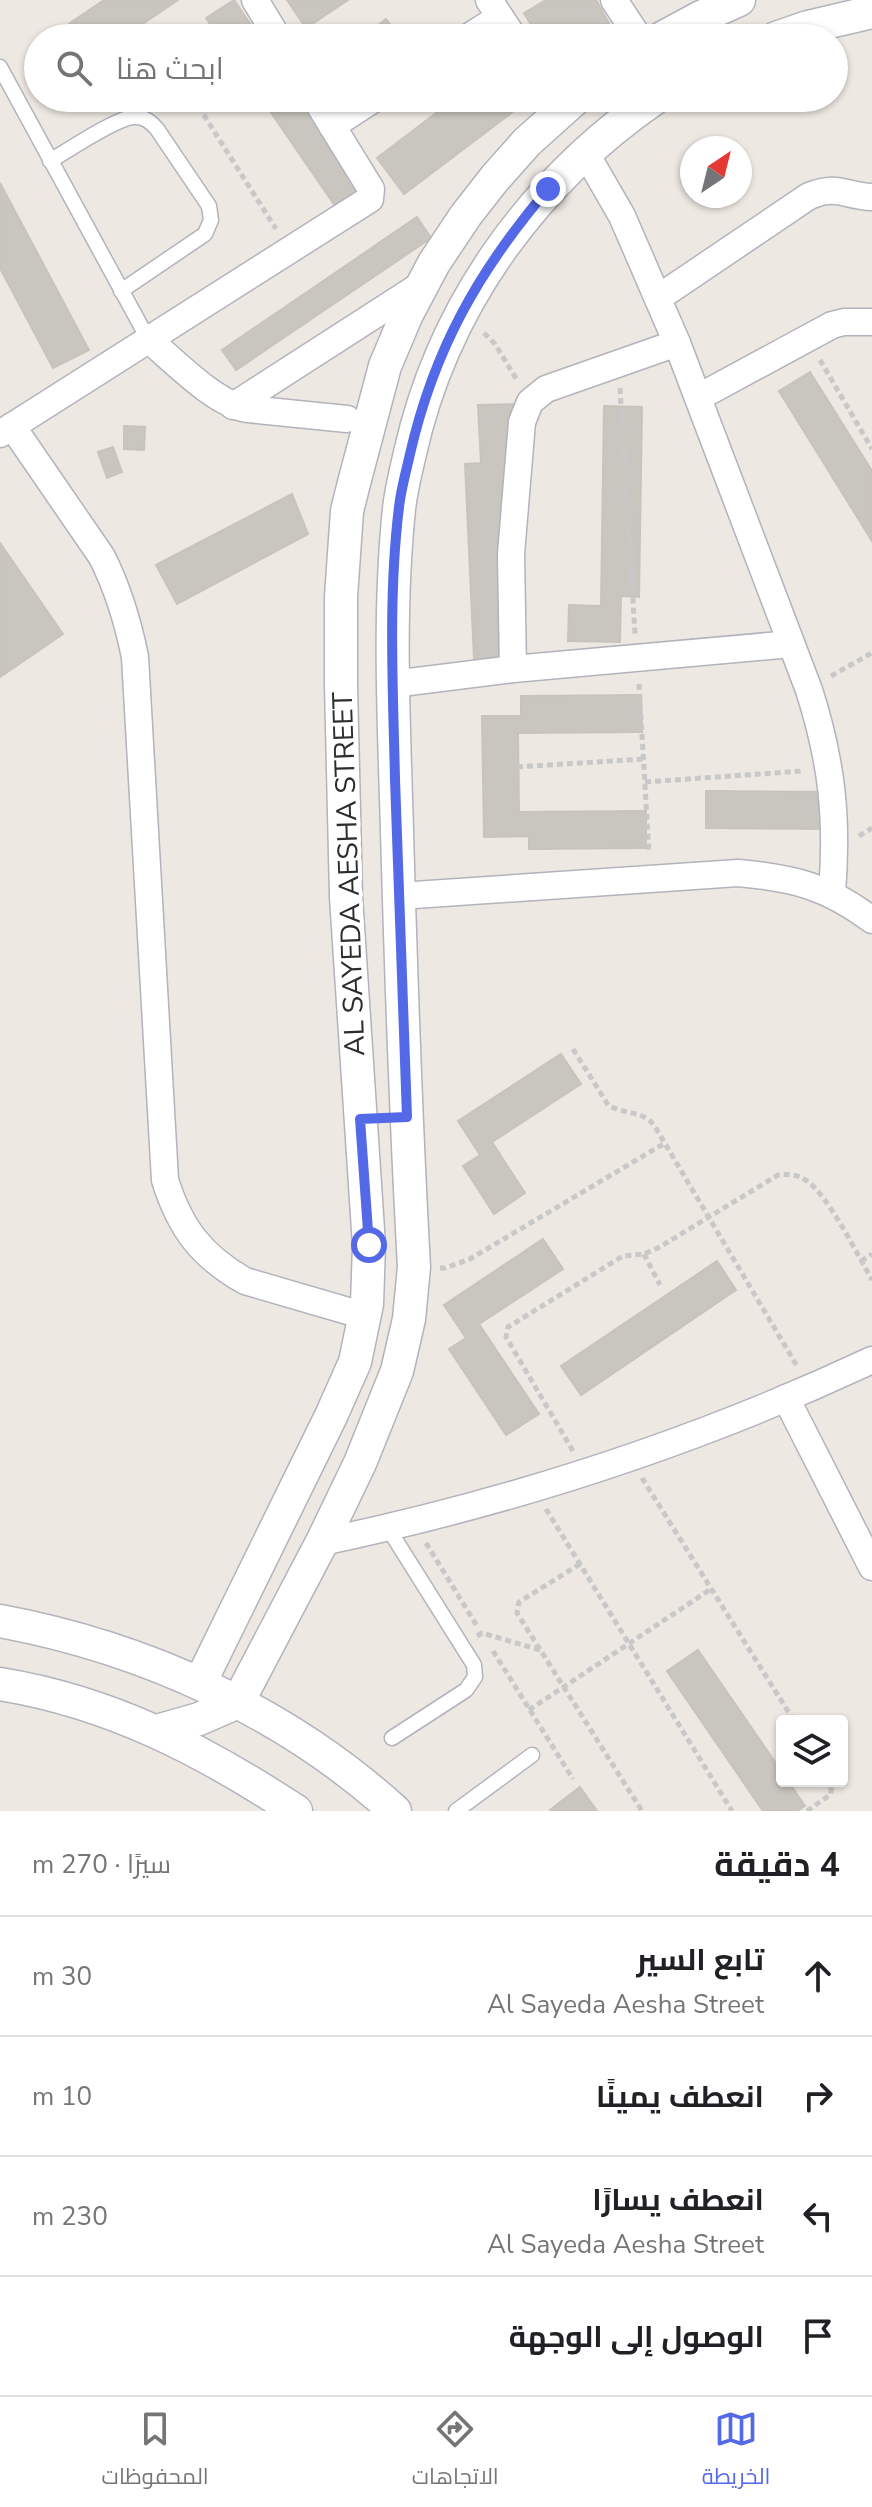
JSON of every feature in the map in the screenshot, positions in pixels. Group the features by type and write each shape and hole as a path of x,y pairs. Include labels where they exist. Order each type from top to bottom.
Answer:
{"street":[{"path":"255,0 270,24"},
{"path":"614,0 630,24"},
{"path":"688,24 739,0"},
{"path":"821,24 872,12"},
{"path":"324,112 371,189 366,202 6,430 102,557 130,631 135,657 165,1180 173,1204 199,1246 228,1272 245,1281 365,1316"},
{"path":"332,126 354,112"},
{"name":"AL SAYEDA AESHA STREET","path":"200,1683 355,1362 367,1304 369,1245 346,897 341,597 347,511 385,366 407,314 466,215 555,112"},
{"name":"AL SAYEDA AESHA STREET","path":"238,1702 360,1463 397,1371 409,1319 414,1267 399,896 392,596 402,491 417,425 435,369 484,271 548,189 585,152 634,112"},
{"path":"585,152 622,216 677,343 809,690 830,769 835,809 832,893"},
{"path":"658,298 809,196 836,189 872,197"},
{"path":"233,406 424,283"},
{"path":"699,397 844,322 872,322"},
{"path":"148,339 233,406 347,419"},
{"path":"513,669 511,554 522,422 530,402 546,389 677,343"},
{"path":"354,483 402,491"},
{"path":"393,684 513,669 791,644"},
{"path":"399,896 738,873 786,877 832,893 872,920"},
{"path":"360,1119 407,1117"},
{"path":"322,1542 388,1528 630,1458 798,1393 872,1360"},
{"path":"798,1393 872,1567"},
{"path":"0,1621 41,1629 113,1650 200,1683 312,1745 369,1787 395,1811"},
{"path":"0,1684 99,1708 157,1731 238,1773 296,1811"},
{"path":"157,1731 199,1719 238,1702"}],"lane":[{"path":"0,67 148,339"},
{"path":"50,161 125,118 142,118 157,129 209,206 211,220 205,234 121,291"},
{"path":"388,1528 463,1645 476,1671 473,1683 466,1690 392,1738"},
{"path":"456,1811 532,1755"}],"path":[{"path":"202,112 289,250"},
{"path":"459,316 484,332 495,344 530,402"},
{"path":"807,339 872,449"},
{"path":"618,363 651,879"},
{"path":"809,690 872,653"},
{"path":"517,767 643,759"},
{"path":"645,782 830,769"},
{"path":"573,1049 608,1105 618,1111 648,1117 709,1216 798,1393"},
{"path":"414,1267 445,1268 470,1259 665,1143"},
{"path":"586,1472 506,1337 508,1327 623,1256 644,1254 658,1248 778,1175 794,1174 809,1182 822,1196 872,1280"},
{"path":"644,1254 660,1285"},
{"path":"861,1261 872,1254"},
{"path":"630,1458 790,1715"},
{"path":"533,1488 732,1811"},
{"path":"580,1564 519,1602 517,1613 642,1811"},
{"path":"529,1710 711,1589"},
{"path":"482,1633 541,1651"},
{"path":"807,1811 831,1794 831,1787"}],"building":[{"path":"104,0 178,0 143,24 69,24"},
{"path":"234,0 250,24 210,24 206,18"},
{"path":"287,0 348,0 312,24 303,24"},
{"path":"546,0 596,0 609,24 531,24 524,13"},
{"path":"271,112 311,112 367,195 340,213"},
{"path":"438,112 512,112 404,194 377,158"},
{"path":"0,183 89,350 53,368 0,268"},
{"path":"417,217 431,238 236,370 222,350"},
{"path":"810,372 872,471 872,541 779,391"},
{"path":"515,404 517,468 504,468 512,657 474,659 465,464 481,463 478,405"},
{"path":"604,406 642,407 639,597 621,596 620,642 568,641 569,605 601,606"},
{"path":"124,426 145,427 144,450 124,449"},
{"path":"113,447 122,472 107,478 98,452"},
{"path":"292,494 308,534 177,604 156,565"},
{"path":"0,543 63,634 0,677"},
{"path":"641,695 642,732 518,733 519,812 646,811 646,848 529,849 529,836 484,837 482,716 521,716 521,696"},
{"path":"706,791 834,792 834,829 706,828"},
{"path":"561,1054 581,1084 492,1142 525,1193 494,1214 463,1166 480,1155 458,1121"},
{"path":"543,1239 563,1269 479,1324 539,1414 506,1435 449,1349 466,1338 444,1305"},
{"path":"717,1261 736,1290 581,1395 561,1366"},
{"path":"698,1650 776,1763 776,1787 792,1787 805,1806 797,1811 763,1811 667,1671"},
{"path":"580,1787 597,1811 550,1811 550,1810"}],"route":[{"path":"369,1245 360,1119 407,1117 393,684 392,596 399,505 417,425 435,369 459,316 484,271 548,189"}]}
